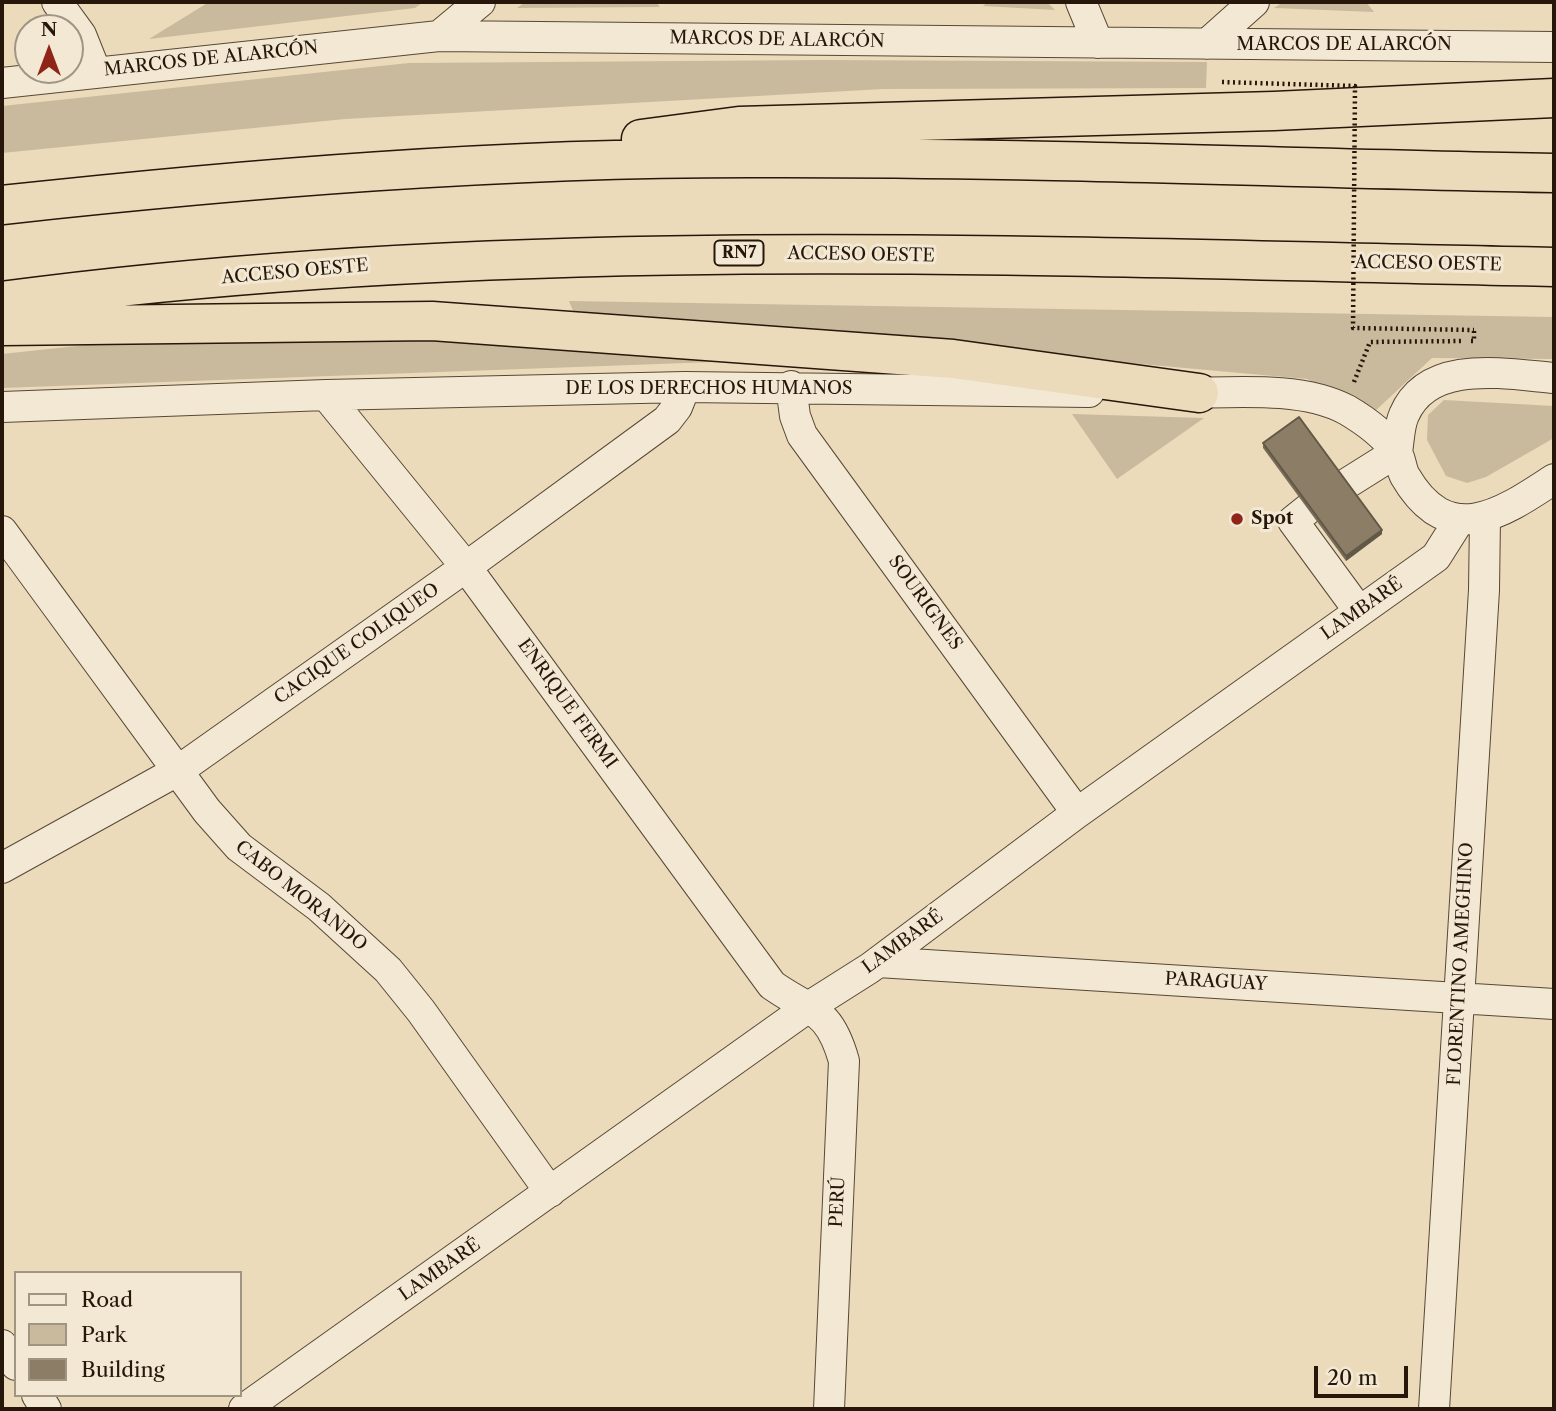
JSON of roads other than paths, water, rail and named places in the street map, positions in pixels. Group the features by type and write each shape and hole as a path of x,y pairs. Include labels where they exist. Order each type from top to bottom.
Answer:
{"highway":[{"path":"412,167 739,126 1260,112 1554,98"},
{"path":"2,205 240,180 412,167 748,158 1554,173"},
{"name":"ACCESO OESTE","path":"2,301 356,267 717,253 1554,267"},
{"path":"2,326 432,321 953,359 1199,393"}],"street":[{"path":"57,2 81,35 95,71"},
{"path":"439,36 482,2 507,37"},
{"path":"1081,2 1098,43"},
{"path":"1207,44 1254,2"},
{"name":"MARCOS DE ALARCÓN","path":"2,83 439,36 1554,47"},
{"path":"1346,484 1397,453 1404,416 1418,394 1436,382 1488,373 1554,378"},
{"name":"DE LOS DERECHOS HUMANOS","path":"2,407 326,395 791,386 922,391 1199,393 1315,397 1364,421 1397,453 1404,474 1417,494 1438,513 1472,518"},
{"name":"SOURIGNES","path":"791,386 795,416 802,435 1077,813"},
{"name":"CACIQUE COLIQUEO","path":"2,868 179,770 466,567 667,420 677,407 685,387"},
{"name":"ENRIQUE FERMI","path":"326,395 466,567 772,985 810,1006"},
{"path":"1472,518 1499,514 1554,479"},
{"path":"1308,509 1293,521 1359,611"},
{"name":"LAMBARÉ","path":"244,1409 810,1006 878,962 1077,813 1436,557 1472,518"},
{"name":"FLORENTINO AMEGHINO","path":"1434,1409 1459,997 1472,518"},
{"name":"CABO MORANDO","path":"2,531 207,811 239,847 319,907 388,970 421,1011 550,1192"},
{"name":"PARAGUAY","path":"878,962 1554,1004"},
{"name":"PERÚ","path":"810,1006 836,1034 844,1061 829,1409"},
{"path":"2,1345 14,1362"}],"place":[{"name":"Spot","path":"1237,519"}]}
